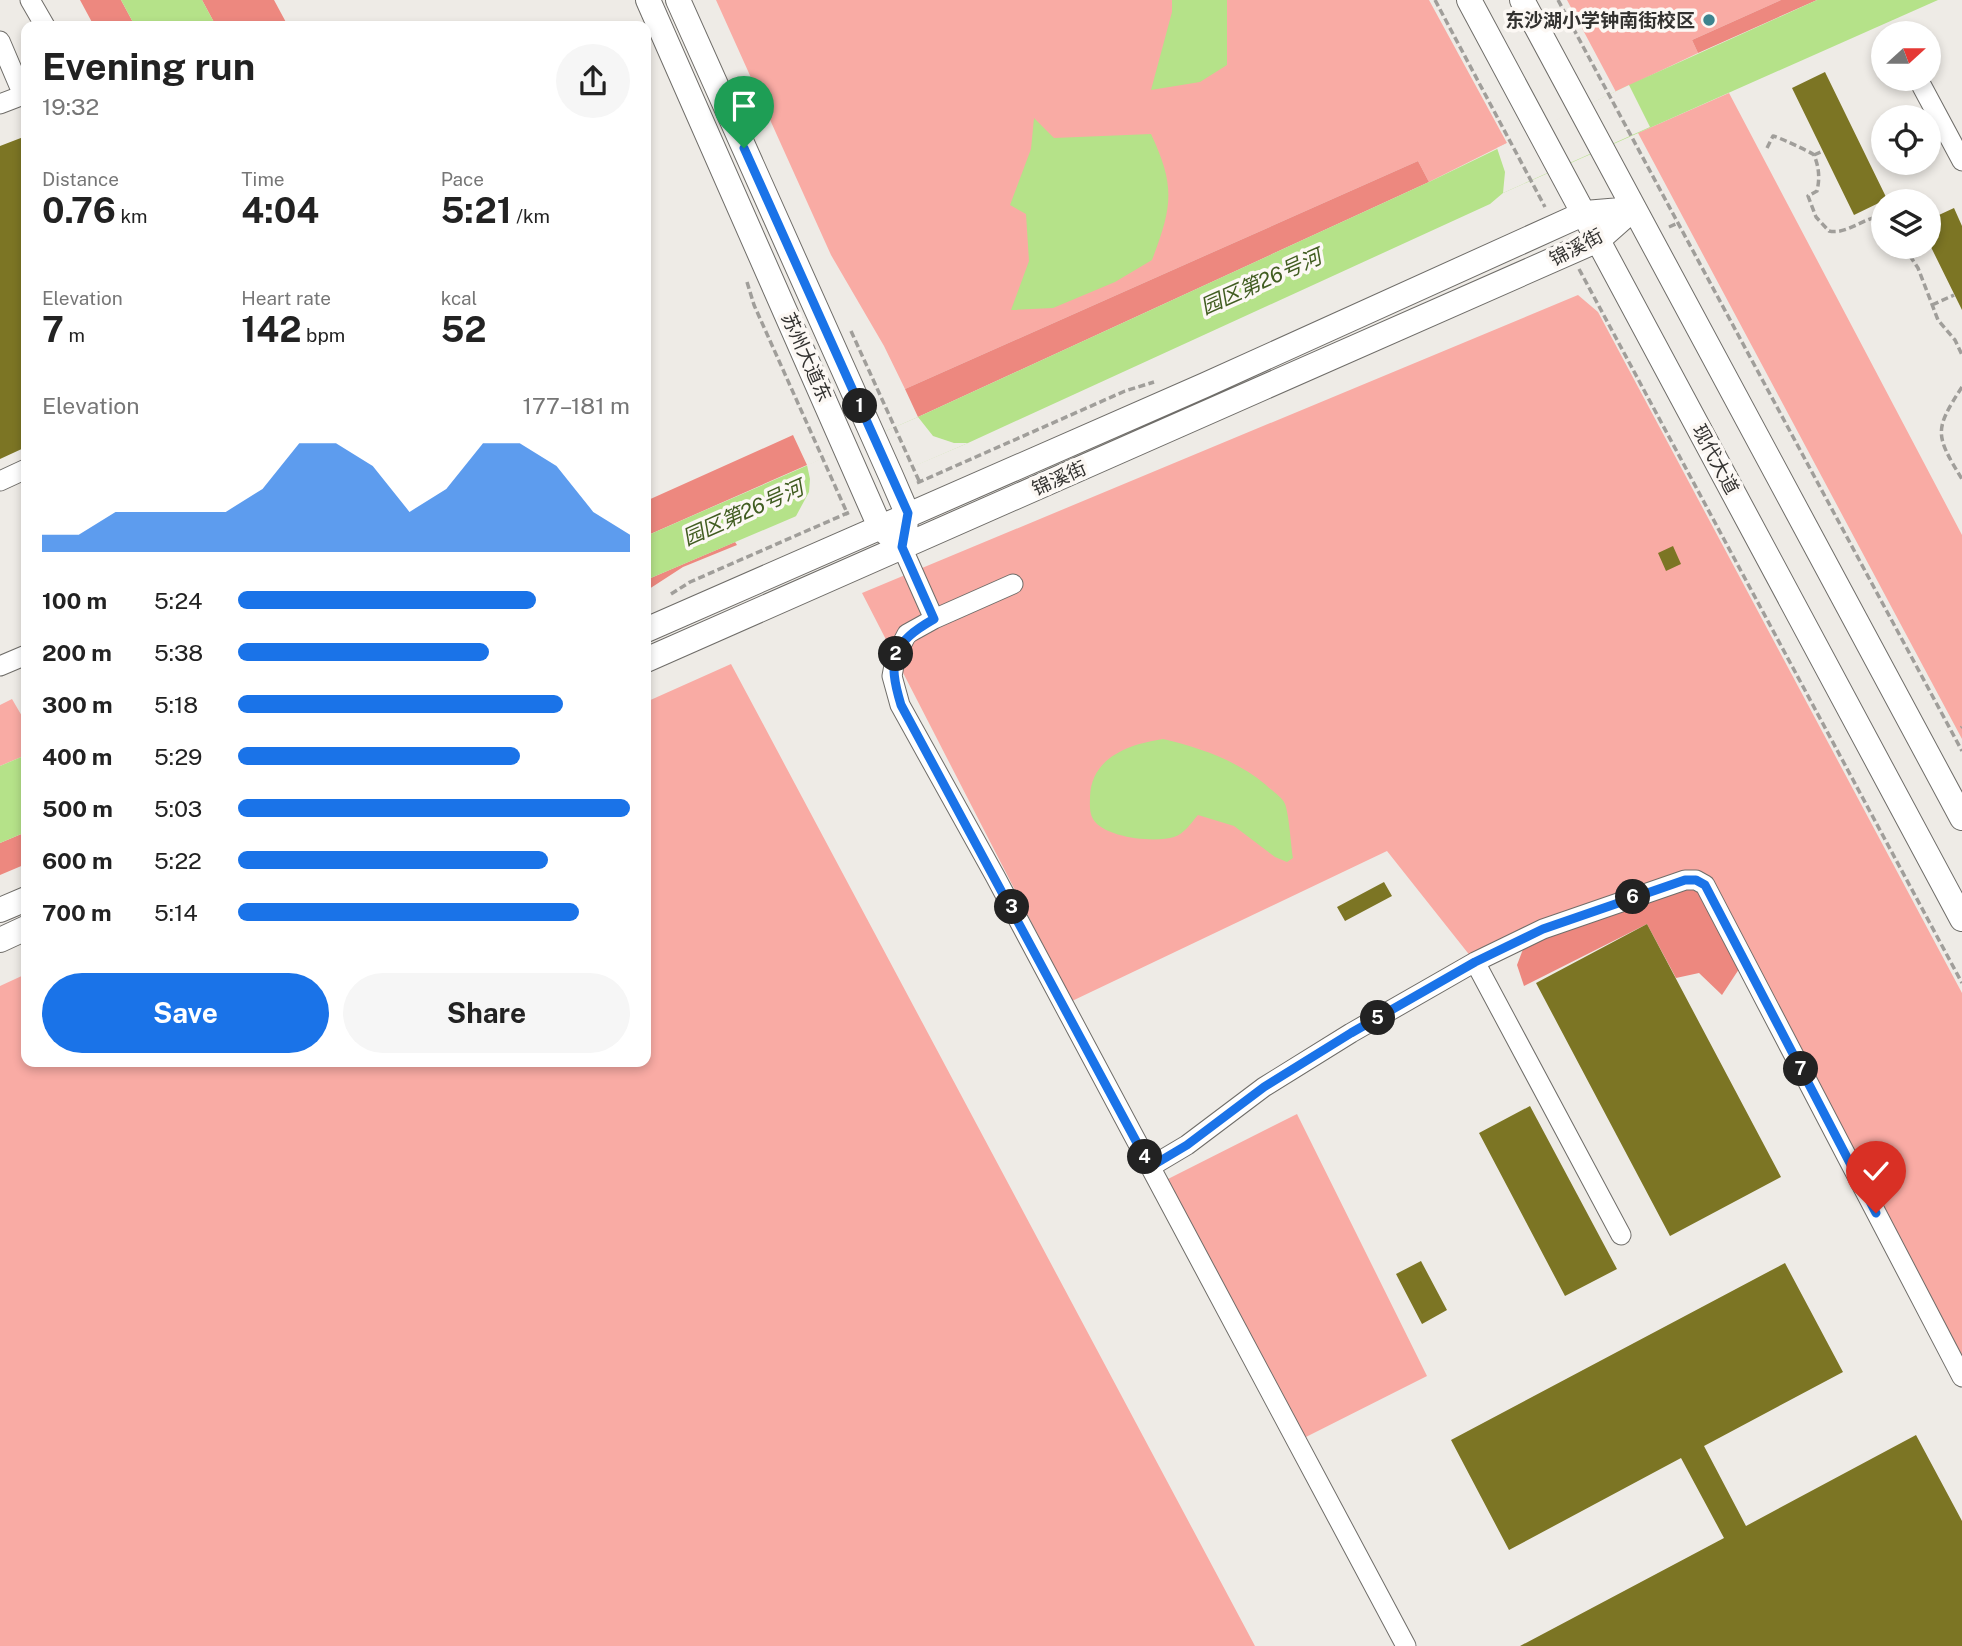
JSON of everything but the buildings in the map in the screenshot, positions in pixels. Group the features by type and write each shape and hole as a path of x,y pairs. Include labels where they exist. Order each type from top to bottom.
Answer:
{"main road":[{"name":"苏州大道东","path":"648,0 880,527 902,547"},
{"name":"苏州大道东","path":"678,0 885,432 902,471 908,513"},
{"name":"现代大道","path":"1469,0 1962,919"},
{"path":"1522,0 1962,818"},
{"name":"锦溪街","path":"651,628 1205,385 1584,213 1633,209"},
{"name":"锦溪街","path":"651,658 1570,253 1598,240 1633,209"},
{"path":"902,547 908,513"},
{"path":"0,910 21,901"},
{"path":"0,940 21,930"}],"street":[{"path":"30,0 42,21"},
{"path":"0,41 21,86"},
{"path":"1925,91 1962,160"},
{"path":"0,104 21,96"},
{"path":"0,481 21,471"},
{"path":"902,547 934,619"},
{"path":"1013,584 934,619 908,634 896,655 892,676 901,705 1406,1646"},
{"path":"0,666 21,657"},
{"path":"1150,1167 1187,1145 1264,1087 1351,1033 1475,962 1543,929 1597,908 1685,880 1696,880 1705,885 1962,1377"},
{"path":"1475,962 1621,1235"}],"path":[{"path":"1436,0 1555,227"},
{"path":"1558,0 1962,751"},
{"path":"1767,148 1773,136 1779,136 1795,148 1814,155 1823,151"},
{"path":"1814,155 1819,168 1818,187 1817,191 1808,196 1823,226 1836,232 1871,218"},
{"path":"1570,253 1962,983"},
{"path":"1912,259 1918,268 1932,305 1962,355"},
{"path":"1932,305 1954,295"},
{"path":"1962,387 1944,412 1941,433 1943,444 1962,479"},
{"path":"885,432 902,471"},
{"path":"824,458 841,498"}],"shaded area":[{"path":"80,0 121,0 132,21 91,21"},
{"path":"202,0 274,0 285,21 213,21"},
{"path":"716,0 1429,0 1507,143 1429,182 1418,161 905,389 884,346 831,255"},
{"path":"1567,0 1781,0 1692,40 1698,53 1616,92"},
{"path":"1781,0 1817,0 1698,53 1692,40"},
{"path":"1729,93 1962,535 1962,739 1638,133"},
{"path":"1418,161 1429,182 918,417 905,389"},
{"path":"1578,295 1598,312 1962,993 1962,1383 1696,880 1475,962 1387,851 1072,1001 862,593"},
{"path":"793,435 807,465 651,534 651,499"},
{"path":"735,542 737,545 683,567 651,588 651,578"},
{"path":"731,664 1255,1646 0,1646 0,986 21,976 21,1067 651,1067 651,700"},
{"path":"12,699 21,714 21,757 0,766 0,705"},
{"path":"21,834 21,866 0,875 0,843"},
{"path":"1675,883 1703,894 1741,966 1722,995 1699,973 1676,978 1647,924 1524,986 1517,965 1528,936"},
{"path":"1297,1114 1427,1376 1296,1442 1166,1180"}],"water":[{"path":"121,0 202,0 213,21 132,21"},
{"path":"1172,0 1227,0 1227,65 1200,82 1151,90 1172,12"},
{"name":"园区第26号河","path":"1817,0 1938,0 1891,21 1871,21 1871,30 1503,193 1490,204 968,443 651,578 651,534 918,417 1429,182 1629,85"},
{"path":"1034,118 1054,138 1151,134 1168,183 1167,211 1152,260 1115,282 1053,308 1011,310 1029,261 1026,214 1010,205 1031,149"},
{"path":"1163,739 1191,746 1230,762 1255,776 1279,796 1284,801 1289,822 1293,858 1287,862 1275,857 1234,826 1198,815 1181,833 1166,839 1118,835 1099,825 1093,819 1090,805 1092,783 1097,772 1105,762 1126,749"},
{"path":"21,757 21,834 0,843 0,766"}],"pier":[{"path":"1629,85 1650,127 1503,193 1505,172 1497,148"},
{"path":"918,417 933,436 954,443 968,443 795,518 809,492 807,465"}],"place":[{"name":"东沙湖小学钟南街校区","path":"1709,20"}],"route":[{"path":"744,148 908,513 902,547 934,619 908,634 896,655 892,676 901,705 1150,1167 1187,1145 1264,1087 1351,1033 1475,962 1543,929 1597,908 1685,880 1696,880 1705,885 1876,1213"}]}
